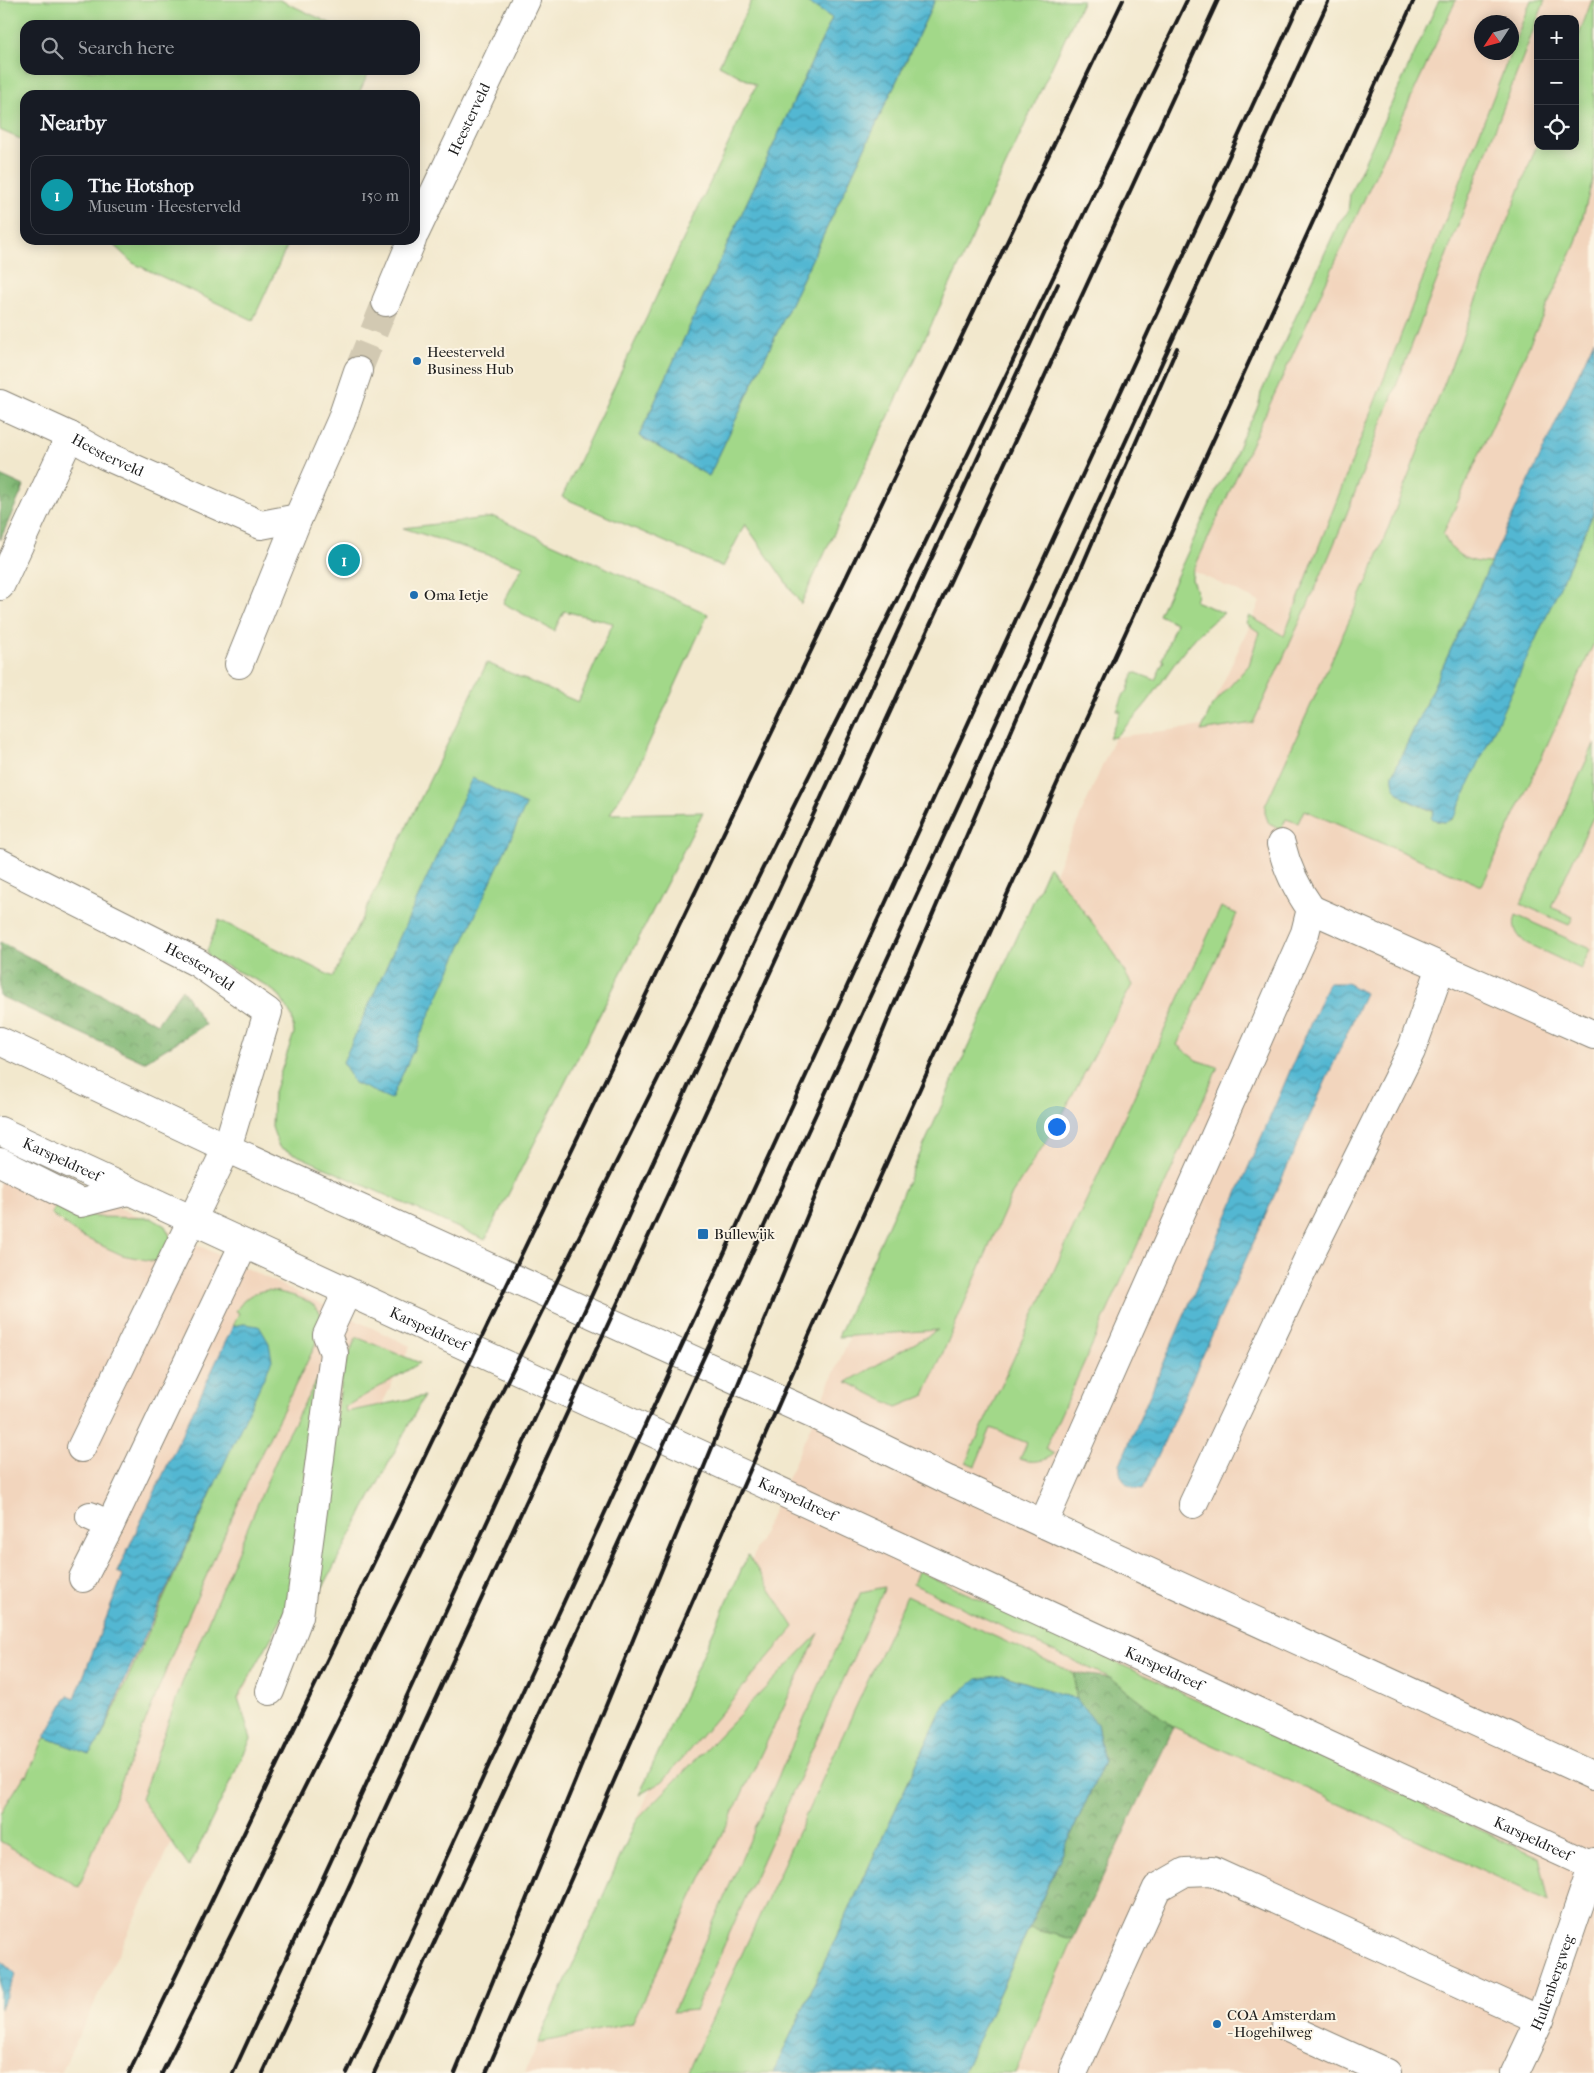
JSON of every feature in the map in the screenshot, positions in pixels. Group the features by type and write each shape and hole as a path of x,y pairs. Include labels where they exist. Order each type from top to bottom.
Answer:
{"main road":[{"name":"Heesterveld","path":"420,222 521,2"},
{"path":"386,302 410,245"},
{"path":"239,664 298,518 341,421 358,371"},
{"path":"0,404 70,436"},
{"name":"Heesterveld","path":"0,586 70,436 104,454 261,525 298,518"},
{"path":"1281,844 1286,867 1296,889 1311,909 1594,1035"},
{"name":"Heesterveld","path":"0,863 198,963 268,1012 228,1148"},
{"path":"1043,1524 1305,933 1311,909"},
{"path":"1193,1504 1314,1246 1411,1051 1442,967"},
{"path":"0,1041 228,1148 812,1414 1043,1524 1594,1776"},
{"name":"Karspeldreef","path":"0,1131 1593,1865"},
{"path":"81,1448 228,1148"},
{"path":"0,1162 81,1203 128,1190"},
{"path":"83,1578 100,1520 244,1244"},
{"path":"270,1691 299,1616 334,1353 327,1334 347,1292"},
{"name":"Hullenbergweg","path":"1515,2073 1540,2020 1593,1865"},
{"path":"1073,2073 1157,1888 1186,1872 1212,1871 1540,2020"},
{"path":"1286,2027 1387,2073"}],"shaded area":[{"path":"1456,0 1594,0 1594,2073 525,2073 1115,737 1203,726 1260,602 1193,571"},
{"path":"0,1151 410,1346 61,2073 0,2073"}],"green space":[{"path":"0,0 280,0 323,20 20,20 20,75 368,75 360,90 20,90 20,139 0,130"},
{"path":"752,0 804,0 832,18 639,436 709,476 935,0 1083,0 801,604 745,524 723,567 562,497 756,85 719,65"},
{"path":"1439,0 1456,0 1193,571 1192,579 1197,595 1195,601 1224,613 1191,643 1137,714 1115,737 1109,738 1121,711 1117,711 1124,694 1127,692 1134,672 1155,680 1164,661 1162,660 1176,623 1159,615 1219,484 1231,466 1257,409 1261,393 1339,222 1348,212 1350,194"},
{"path":"1531,0 1545,0 1539,15 1534,15 1534,28 1347,513 1316,587 1253,723 1201,731 1212,706 1249,665 1259,632 1246,623 1249,616 1284,636 1508,60 1519,60 1519,31"},
{"path":"1592,0 1594,0 1594,174 1576,243 1443,534 1456,553 1474,561 1491,563 1393,774 1396,790 1400,795 1434,812 1436,821 1443,822 1452,819 1594,512 1594,643 1482,886 1304,810 1298,823 1286,819 1281,830 1269,824 1265,813 1265,806 1370,575 1535,150 1579,150 1579,34"},
{"path":"113,245 288,245 253,320 133,263"},
{"path":"0,475 24,486 0,540"},
{"path":"494,517 708,614 637,769 610,814 703,812 485,1240 279,1147 272,1127 273,1095 294,1033 292,1017 279,995 262,983 209,958 207,951 219,920 333,977 487,663 578,702 613,623 564,611 554,631 503,603 523,566 403,528"},
{"path":"1594,744 1594,815 1551,907 1573,917 1569,925 1521,904"},
{"path":"1049,866 1110,946 1132,985 1056,1126 1012,1194 924,1396 897,1407 847,1382 938,1330 838,1337"},
{"path":"1221,907 1237,914 1177,1045 1196,1060 1218,1067 1045,1449 1054,1454 1038,1461 1020,1459 1027,1443 991,1428 975,1466 966,1462"},
{"path":"1516,915 1590,949 1581,969 1526,943 1516,931 1514,923"},
{"path":"0,942 157,1024 182,989 205,1025 144,1062 0,996"},
{"path":"57,1201 96,1217 151,1218 165,1226 173,1242 162,1263 122,1255 79,1235 51,1214"},
{"path":"268,1290 301,1298 316,1307 322,1320 320,1332 313,1350 253,1470 181,1633 79,1887 0,1841 0,1814 25,1775 27,1776 45,1737 89,1754 101,1738 215,1484 244,1324 233,1326 239,1313 236,1311 249,1296"},
{"path":"356,1337 420,1363 345,1407 346,1412 424,1396 310,1612 343,1370"},
{"path":"318,1378 291,1602 238,1698 251,1739 189,1867 141,1799 182,1683 285,1439"},
{"path":"748,1555 794,1627 663,1781 639,1795"},
{"path":"918,1571 1539,1857 1549,1901 1174,1727 1110,1678 913,1584"},
{"path":"885,1587 695,2010 673,2012 861,1592"},
{"path":"907,1596 1074,1673 1076,1699 1003,1675 944,1705 773,2073 687,2073"},
{"path":"819,1633 632,2023 538,2043 636,1821"},
{"path":"1074,1673 1110,1678 1174,1727 1073,1939 1029,1928 1104,1762 1097,1724 1076,1699"},
{"path":"1029,1928 1073,1939 1015,2073 963,2073"}],"water":[{"path":"804,0 935,0 709,476 639,436 832,18"},
{"path":"1594,340 1594,512 1455,815 1447,821 1438,821 1431,818 1434,811 1412,802 1400,794 1393,782 1393,774"},
{"path":"472,778 526,805 391,1099 354,1083 343,1062"},
{"path":"1328,983 1347,983 1365,993 1143,1489 1132,1487 1122,1478 1120,1464"},
{"path":"244,1324 259,1326 269,1343 272,1360 124,1681 101,1738 89,1754 45,1737 68,1695 75,1698 123,1575 117,1572 233,1326"},
{"path":"1003,1675 1076,1699 1097,1724 1104,1762 963,2073 773,2073 944,1705 977,1679"},
{"path":"0,1959 16,1974 0,2009"}],"tunnel":[{"path":"358,371 386,302"}],"railway":[{"path":"129,2073 1123,0"},
{"path":"162,2073 924,545 1187,0"},
{"path":"263,2073 1218,0"},
{"path":"347,2073 1301,0"},
{"path":"374,2073 1329,0"},
{"path":"486,2073 810,1333 1092,706 1414,0"},
{"path":"233,2073 1058,284"},
{"path":"455,2073 893,1007 1177,348"}],"place":[{"name":"Heesterveld Business Hub","path":"417,361"},
{"name":"The Hotshop","path":"344,560"},
{"name":"Oma Ietje","path":"414,595"},
{"name":"Bullewijk","path":"703,1234"},
{"name":"COA Amsterdam - Hogehilweg","path":"1217,2024"}]}
